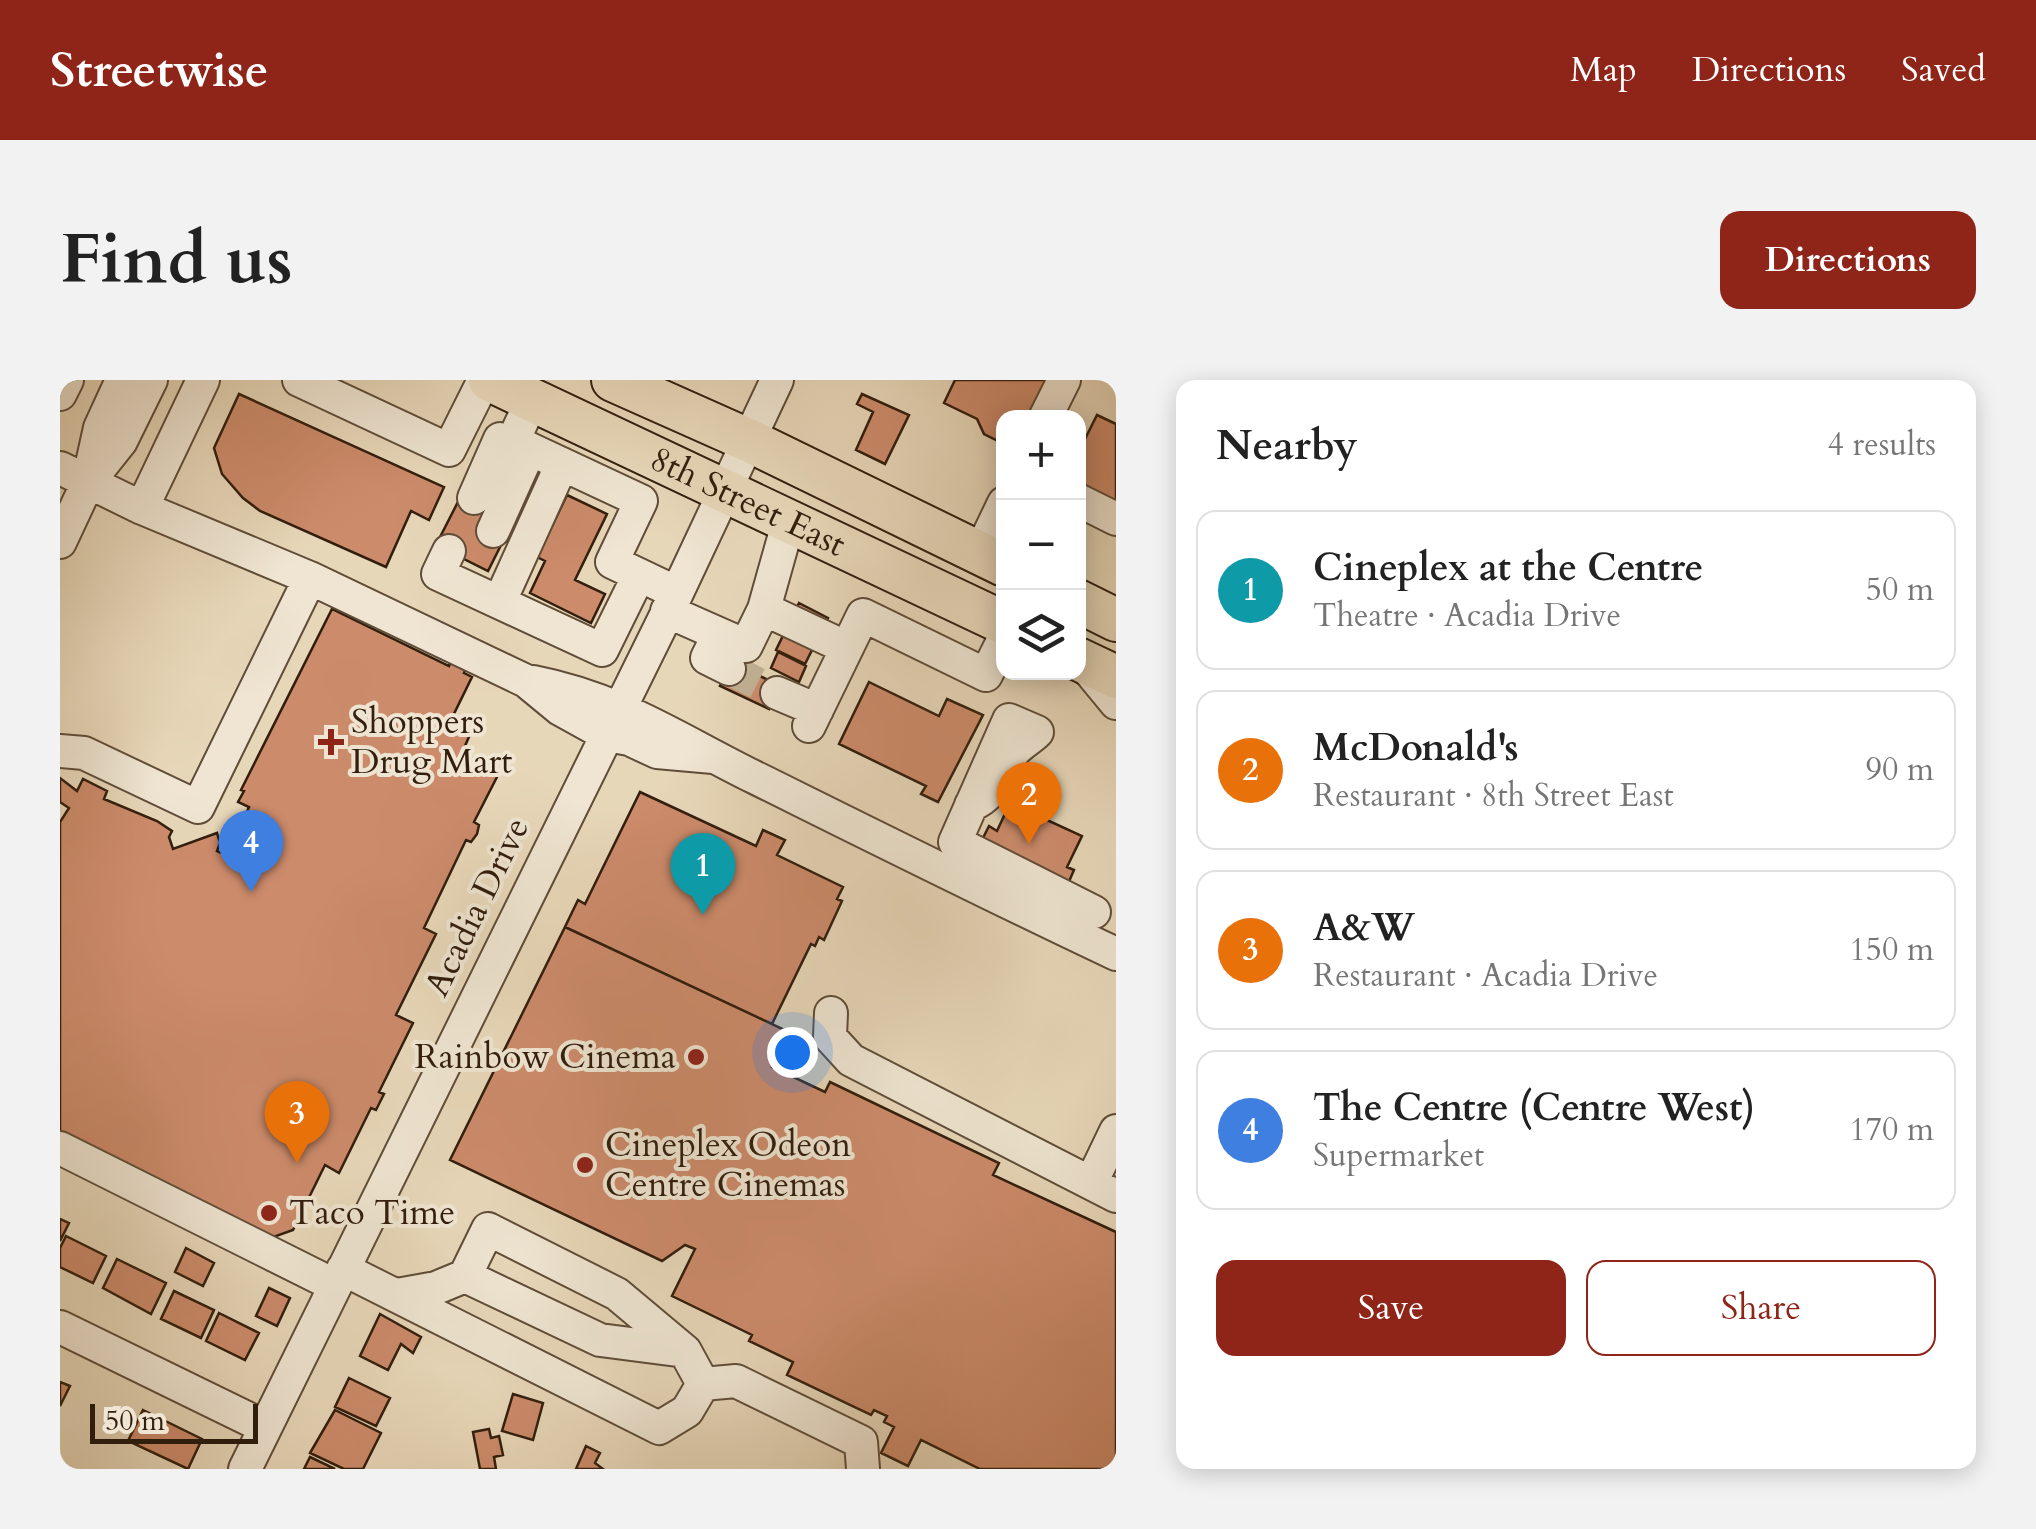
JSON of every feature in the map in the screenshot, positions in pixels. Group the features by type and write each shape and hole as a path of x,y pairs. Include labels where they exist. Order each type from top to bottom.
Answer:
{"main road":[{"name":"8th Street East","path":"487,380 996,619"},
{"name":"8th Street East","path":"613,380 750,441 992,559"},
{"path":"1086,605 1116,620"}],"street":[{"path":"60,394 67,380"},
{"path":"60,542 74,475 122,380"},
{"path":"74,475 121,441 151,380"},
{"path":"142,508 203,380"},
{"path":"298,380 449,450 487,380"},
{"name":"Acadia Drive","path":"245,1469 778,380"},
{"path":"1049,410 1064,380"},
{"path":"493,531 524,446 519,428 532,400"},
{"path":"474,498 500,438 641,501"},
{"path":"661,460 612,562 639,575 719,634 746,646 764,609 789,520"},
{"path":"500,601 562,464"},
{"path":"74,475 142,508 310,578 526,681 568,689 614,721 668,729 712,756 1116,954"},
{"path":"1086,504 1116,519"},
{"path":"464,568 500,601 602,650 639,575"},
{"path":"875,620 898,572"},
{"path":"60,751 84,753 198,808 310,578"},
{"path":"764,609 847,648"},
{"path":"776,693 813,718 862,614 986,675 996,654"},
{"path":"719,634 707,658 728,669"},
{"path":"1092,665 1116,703"},
{"path":"1037,732 1028,743 1014,750 984,800 971,804 955,842 1094,912"},
{"path":"832,1013 830,1037 851,1060 1103,1189 1116,1132"},
{"path":"60,1148 338,1277 397,1295 659,1428 687,1411 703,1384"},
{"path":"397,1295 436,1288 465,1276 488,1229 617,1294 685,1350 703,1384"},
{"path":"465,1276 600,1340 685,1350"},
{"path":"60,1327 266,1427"},
{"path":"703,1384 736,1380 861,1442 863,1469"}],"building":[{"path":"955,380 1053,380 1039,410 996,410 996,440 984,434 977,419 944,403"},
{"path":"239,394 444,487 429,520 411,511 386,567 260,511 222,474 214,448"},
{"path":"862,394 909,415 885,464 856,450 873,412 857,404"},
{"path":"1097,415 1116,424 1116,507 1086,493 1086,437"},
{"path":"463,492 488,505 505,537 488,571 436,545"},
{"path":"567,495 607,514 575,580 605,594 591,623 530,593 545,561 537,557"},
{"path":"799,603 828,618 805,664 776,650"},
{"path":"332,609 449,666 456,652 471,659 464,673 472,677 450,722 471,732 462,753 500,771 474,822 479,825 477,834 471,842 466,840 424,928 436,934 396,1015 413,1023 379,1092 384,1094 376,1110 371,1108 339,1173 325,1165 293,1230 268,1239 60,1137 60,822 69,808 60,802 60,778 77,791 83,779 107,791 104,799 157,821 172,831 169,837 173,849 217,833 217,851 226,855 249,807 238,802 244,791 241,790"},
{"path":"778,652 806,666 799,682 771,668"},
{"path":"732,662 780,686 769,709 720,686"},
{"path":"869,682 939,716 947,699 983,715 938,802 921,794 926,786 839,744"},
{"path":"640,792 756,846 763,830 785,840 777,855 843,887 837,899 842,901 824,940 819,937 815,946 811,944 772,1024 565,927 578,900 585,904"},
{"path":"1010,803 1082,836 1067,867 1074,870 1064,893 976,852 989,826 997,831"},
{"path":"565,927 789,1032 772,1067 825,1092 830,1082 999,1163 993,1175 1116,1232 1116,1469 980,1469 921,1440 908,1466 881,1453 894,1427 884,1422 887,1416 874,1410 871,1415 787,1375 793,1362 749,1341 752,1335 672,1296 695,1249 685,1245 662,1261 450,1160"},
{"path":"60,1219 69,1223 60,1241"},
{"path":"66,1236 106,1256 93,1283 60,1267 60,1248"},
{"path":"186,1248 214,1263 203,1286 175,1272"},
{"path":"117,1259 166,1283 151,1314 103,1288"},
{"path":"269,1288 290,1298 277,1326 256,1316"},
{"path":"174,1291 214,1310 201,1338 161,1319"},
{"path":"219,1313 259,1333 245,1360 206,1341"},
{"path":"380,1314 421,1337 413,1353 401,1344 388,1370 360,1356"},
{"path":"349,1378 390,1398 376,1426 335,1407"},
{"path":"60,1382 70,1386 60,1406"},
{"path":"513,1394 543,1403 533,1440 502,1431"},
{"path":"143,1410 202,1439 188,1469 128,1441"},
{"path":"335,1410 381,1433 363,1469 344,1469 310,1453"},
{"path":"489,1429 491,1438 499,1436 503,1455 494,1457 496,1469 480,1469 473,1432"},
{"path":"586,1446 600,1453 595,1463 603,1469 576,1469"},
{"path":"310,1457 335,1469 304,1469"}],"tunnel":[{"path":"729,669 777,693"}],"place":[{"name":"Shoppers Drug Mart","path":"331,742"},
{"name":"McDonald's","path":"1029,844"},
{"name":"The Centre (Centre West)","path":"251,892"},
{"name":"Cineplex at the Centre","path":"703,915"},
{"name":"Rainbow Cinema","path":"696,1057"},
{"name":"A&W","path":"297,1163"},
{"name":"Cineplex Odeon Centre Cinemas","path":"585,1165"},
{"name":"Taco Time","path":"269,1213"}]}
